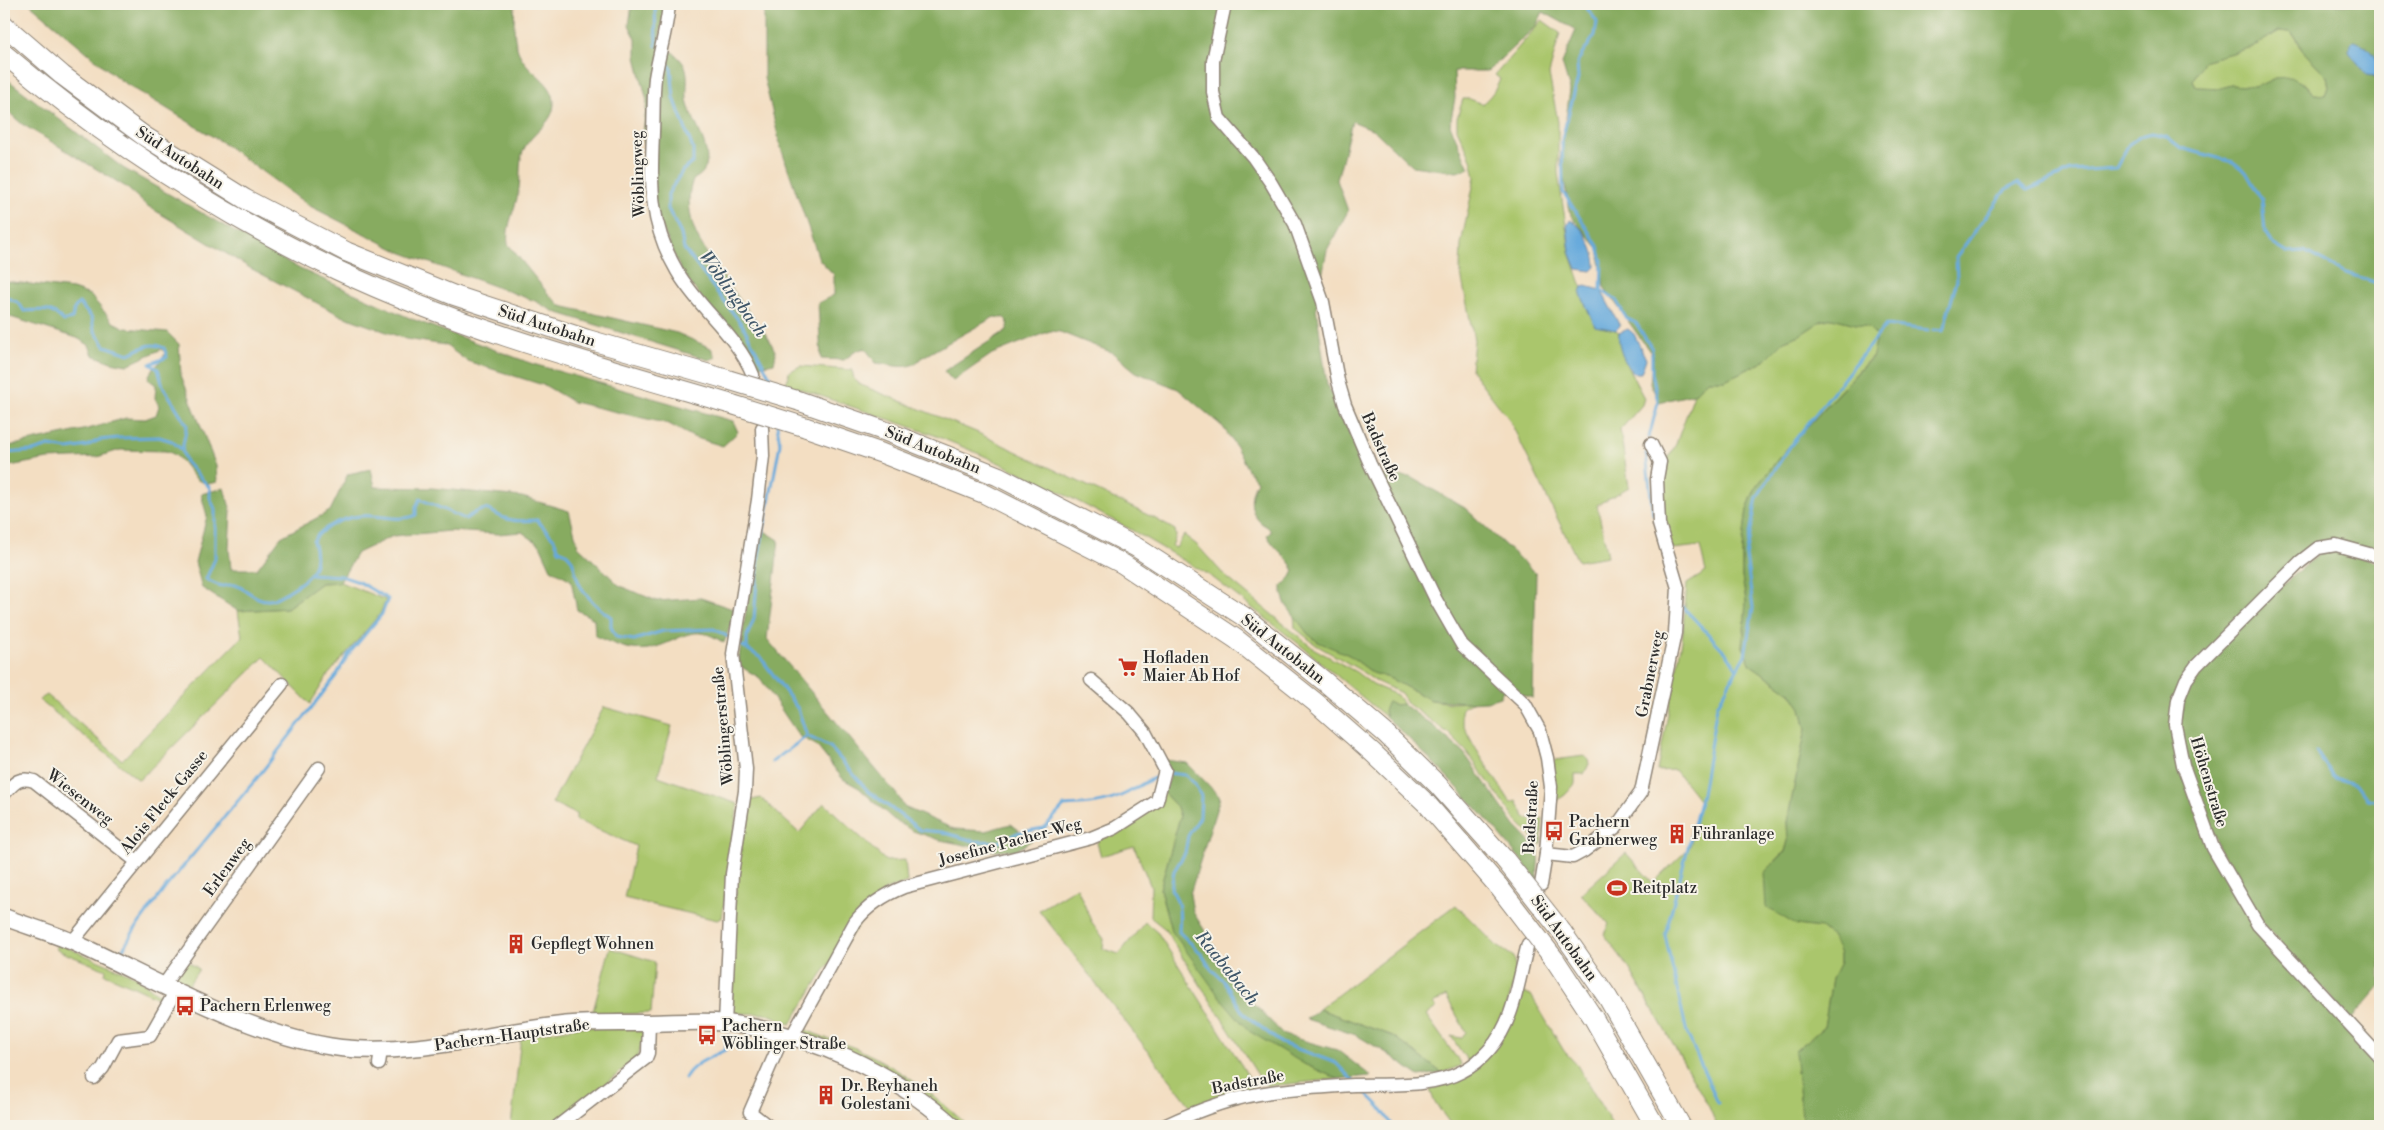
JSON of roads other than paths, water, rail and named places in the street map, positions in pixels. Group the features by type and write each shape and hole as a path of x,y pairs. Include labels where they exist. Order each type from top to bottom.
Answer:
{"highway":[{"name":"Süd Autobahn","path":"4,25 62,75 144,136 245,199 346,252 453,295 586,340 799,401 884,431 998,476 1136,547 1243,616 1386,734 1437,784 1506,861 1562,932 1608,998 1681,1126"},
{"name":"Süd Autobahn","path":"4,54 50,93 131,153 237,219 338,271 454,318 583,361 734,405 881,453 985,494 1123,564 1236,639 1315,702 1427,804 1499,887 1555,960 1594,1020 1655,1126"}],"main road":[{"name":"Pachern-Hauptstraße","path":"4,917 72,942 169,989 247,1022 310,1042 380,1057 579,1022 725,1023 788,1035 873,1070 904,1088 946,1124"}],"street":[{"name":"Wöblingweg","path":"669,4 662,50 655,79 652,166 653,202 660,237 691,293 734,343 753,375"},
{"name":"Badstraße","path":"1225,4 1213,62 1213,92 1219,118 1253,157 1272,183 1295,224 1323,302 1338,382 1345,405 1370,464 1436,600 1462,645 1483,666 1512,690 1525,704 1538,725 1548,758 1551,787 1546,854 1541,885"},
{"name":"Wöblingerstraße","path":"725,1023 732,874 745,791 745,753 734,668 734,647 758,500 763,456 762,428"},
{"name":"Grabnerweg","path":"1546,854 1573,857 1584,851 1616,827 1641,792 1676,633 1678,609 1678,588 1659,524 1657,479 1660,462 1651,444"},
{"name":"Höhenstraße","path":"2380,557 2336,545 2318,548 2300,562 2196,666 2186,680 2178,700 2175,725 2183,765 2213,848 2258,925 2380,1057"},
{"name":"Josefine Pacher-Weg","path":"768,1126 750,1112 788,1035 856,922 868,908 882,897 904,887 1091,838 1115,828 1157,801 1164,774 1146,732 1129,713 1091,680"},
{"name":"Alois Fleck-Gasse","path":"72,942 282,684"},
{"name":"Erlenweg","path":"169,989 319,768"},
{"name":"Wiesenweg","path":"4,794 16,781 25,778 34,781 136,861"},
{"name":"Badstraße","path":"1164,1126 1203,1108 1246,1096 1279,1091 1438,1079 1463,1072 1480,1059 1498,1038 1516,993 1528,944"},
{"path":"94,1078 103,1068 118,1040 150,1036 169,989"},
{"path":"558,1126 646,1058 648,1053 649,1023"}],"water":[{"path":"2353,41 2369,49 2378,65 2380,77 2367,75 2349,52 2350,44"},
{"path":"1570,220 1580,228 1589,240 1596,267 1592,271 1577,269 1570,252 1567,226"},
{"path":"1586,286 1601,290 1620,326 1616,330 1595,326 1580,292 1582,287"},
{"path":"1628,329 1634,334 1646,359 1641,373 1633,373 1620,349 1619,333"}],"waterway":[{"name":"Wöblingbach","path":"655,4 656,46"},
{"path":"1584,4 1597,22 1595,35 1577,62 1578,78 1562,139 1563,192 1598,246 1602,261 1601,290 1616,300 1626,318 1636,323 1652,349 1652,373 1658,402 1649,437"},
{"name":"Wöblingbach","path":"662,60 671,67 674,98 693,149 693,162 683,170 668,194 668,209 681,234 684,249 743,326 770,377 772,386"},
{"path":"1933,330 1943,331 1957,280 1956,257 2006,189 2018,183 2027,190 2071,171 2116,168 2129,144 2141,136 2152,133 2166,136 2181,148 2233,162 2246,172 2262,200 2265,231 2271,243 2286,252 2304,251 2343,272 2380,284"},
{"name":"Raababach","path":"4,296 19,303 24,311 50,311 64,321 72,319 74,309 79,303 92,318 94,330 105,346 129,354 151,345 164,348 167,357 150,364 158,369 163,386 187,425 182,450 186,462 210,488 210,498 215,509 215,559 206,579 214,584 223,586 235,585 260,599 274,599 302,582 312,572 316,559 313,541 324,529 348,518 365,516 411,517 416,515 416,507 420,499 465,519 474,513 486,509 512,520 537,520 554,539 559,550 565,552 572,560 578,582 587,596 611,617 611,627 616,637 634,640 663,631 714,629 732,639"},
{"path":"1737,669 1745,655 1753,608 1746,556 1757,497 1791,445 1886,325 1928,330"},
{"name":"Wöblingbach","path":"747,648 747,636 754,619 759,555 780,444 777,424"},
{"path":"4,453 33,451 49,446 68,449 87,446 99,440 159,437 172,441 182,450"},
{"path":"1646,453 1653,514"},
{"path":"119,956 135,929 166,887 257,778 336,676 348,655 382,614 388,599 359,582 341,576 311,574"},
{"path":"1682,606 1728,655 1737,669 1717,706 1702,794 1665,935 1687,1033 1718,1103"},
{"name":"Raababach","path":"738,643 761,658 798,709 807,736 830,747 868,791 920,830 942,832 974,841 999,842 1017,833 1044,828 1064,806 1110,800 1160,776"},
{"path":"772,762 807,736"},
{"path":"2316,752 2335,778 2350,782 2358,787 2367,799 2380,801"},
{"name":"Raababach","path":"1168,773 1185,775 1194,783 1201,796 1200,817 1188,836 1185,853 1174,871 1171,889 1178,904 1180,915 1179,932 1201,953 1211,969 1224,981 1243,1013 1281,1043 1336,1063 1354,1082"},
{"path":"685,1078 697,1065 725,1050 729,1035"},
{"name":"Raababach","path":"1363,1090 1380,1107 1393,1126"}],"place":[{"name":"Hofladen Maier Ab Hof","path":"1128,667"},
{"name":"Pachern Grabnerweg","path":"1554,831"},
{"name":"Führanlage","path":"1677,834"},
{"name":"Reitplatz","path":"1617,888"},
{"name":"Gepflegt Wohnen","path":"516,944"},
{"name":"Pachern Erlenweg","path":"185,1006"},
{"name":"Pachern Wöblinger Straße","path":"707,1035"},
{"name":"Dr. Reyhaneh Golestani","path":"826,1095"}]}
